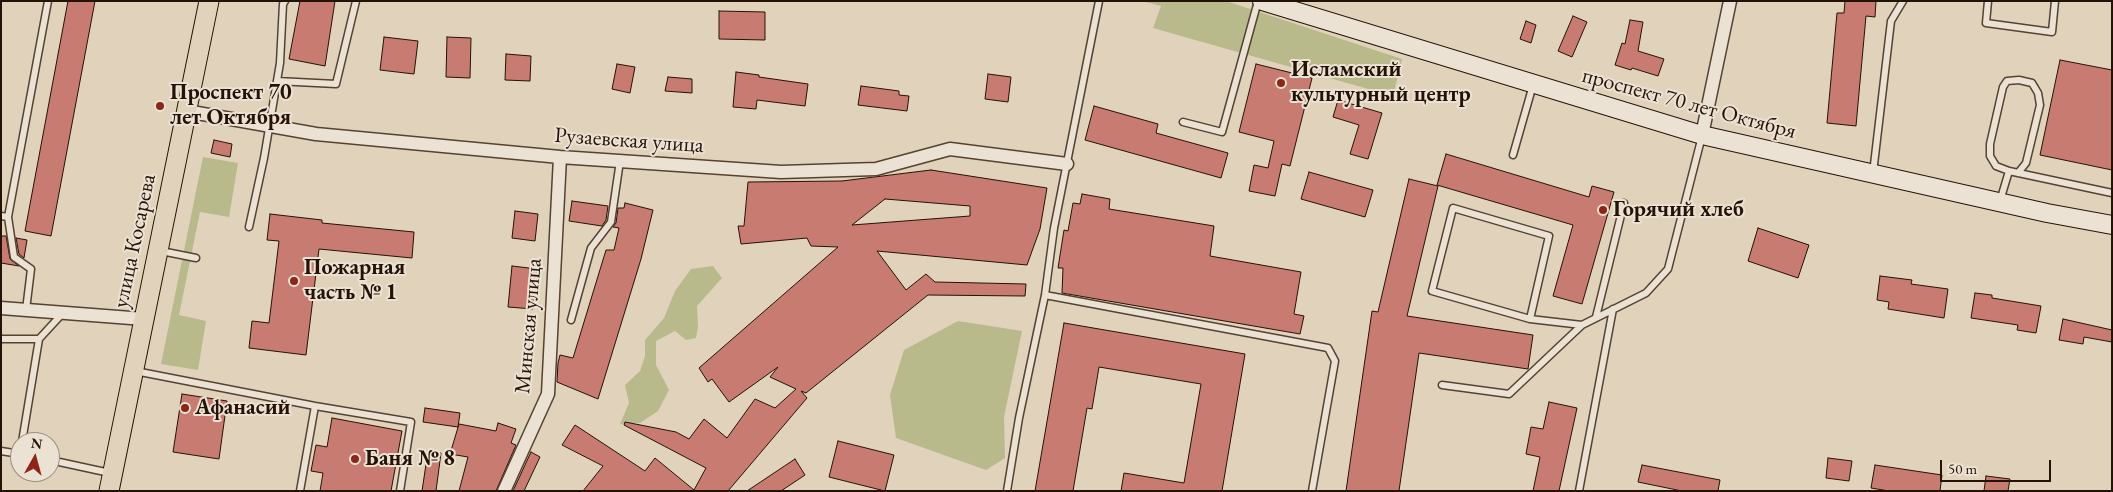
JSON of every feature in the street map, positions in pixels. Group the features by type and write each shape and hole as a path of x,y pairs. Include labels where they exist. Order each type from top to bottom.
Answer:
{"main road":[{"name":"улица Косарева","path":"111,482 209,1"},
{"name":"проспект 70 лет Октября","path":"1262,1 1702,135 2000,202 2112,224"}],"street":[{"path":"1702,135 1730,1"},
{"name":"Рузаевская улица","path":"186,111 316,134 560,157 781,172 876,169 950,149 1067,164"},
{"name":"Минская улица","path":"504,491 548,394 560,157"},
{"path":"1,308 144,319"}],"lane":[{"path":"26,310 31,269 14,257 5,217 48,1"},
{"path":"249,226 270,126 277,81 284,1"},
{"path":"277,81 336,84 356,1"},
{"path":"1007,491 1019,418 1044,295 1054,228 1099,1"},
{"path":"1182,122 1222,132 1258,1"},
{"path":"1873,174 1891,22 1903,1"},
{"path":"1988,1 1986,23 2052,32 2055,1"},
{"path":"2018,173 2026,163 2040,105 2038,93 2032,83 2020,80 2007,81 2003,87 1990,144 1990,156 1996,166 2009,171 2018,173 2112,192"},
{"path":"1513,155 1533,84"},
{"path":"1442,384 1508,394 1582,324 1646,292 1668,269 1702,135"},
{"path":"572,320 591,248 611,222 620,161"},
{"path":"2000,202 2009,171"},
{"path":"1596,317 1624,203"},
{"path":"1530,320 1549,236 1453,208 1432,291 1530,320 1582,324"},
{"path":"158,251 196,258"},
{"path":"1044,295 1328,348 1335,361 1312,491"},
{"path":"1579,491 1613,309"},
{"path":"24,432 39,340 63,313"},
{"path":"1,339 39,340"},
{"path":"133,370 315,406 411,422 400,491"},
{"path":"300,491 315,406"},
{"path":"60,464 111,482"}],"green space":[{"path":"1142,1 1226,1 1402,59 1393,96 1153,28 1161,6"},
{"path":"203,157 238,163 229,217 200,212 179,315 206,321 198,370 161,364"},
{"path":"713,266 722,278 697,306 698,327 696,338 686,340 675,331 656,341 656,365 669,390 658,411 640,423 620,424 629,403 625,385 640,371 645,356 645,340 664,318 675,291 691,269"},
{"path":"958,321 1022,331 1004,417 1005,458 986,470 896,438 890,395 904,350"}],"building":[{"path":"68,1 95,1 51,236 25,231"},
{"path":"300,1 335,1 325,66 289,59"},
{"path":"1845,1 1876,1 1875,17 1866,16 1856,126 1827,123 1837,13 1844,13"},
{"path":"719,11 765,12 765,40 719,39"},
{"path":"1573,16 1587,22 1572,57 1558,51"},
{"path":"1630,20 1643,22 1638,51 1664,59 1658,76 1615,65 1622,43 1625,44"},
{"path":"1526,21 1536,25 1531,43 1520,39"},
{"path":"384,37 418,41 414,74 380,70"},
{"path":"447,37 471,38 470,78 446,77"},
{"path":"506,54 531,56 530,81 505,80"},
{"path":"2060,60 2112,70 2112,170 2040,155"},
{"path":"617,64 635,67 630,93 612,89"},
{"path":"1256,64 1312,78 1290,166 1282,164 1275,196 1249,191 1254,165 1268,168 1274,141 1239,132"},
{"path":"736,72 808,84 805,106 757,100 756,109 733,107"},
{"path":"988,74 1011,77 1008,102 985,99"},
{"path":"668,77 692,79 692,93 665,91"},
{"path":"861,86 899,91 899,95 909,96 907,111 858,105"},
{"path":"1338,100 1382,113 1368,159 1350,154 1359,125 1333,117"},
{"path":"1094,106 1158,124 1156,133 1228,153 1221,178 1085,140"},
{"path":"214,140 232,144 230,157 211,153"},
{"path":"1446,154 1589,197 1592,186 1614,192 1582,304 1553,296 1573,225 1437,185"},
{"path":"931,170 1047,188 1040,229 1027,265 877,251 906,290 926,274 935,282 1026,284 1025,296 928,295 806,393 801,391 807,398 728,491 583,491 603,466 562,445 575,425 645,471 655,458 694,490 706,468 624,425 625,422 676,432 689,439 704,419 727,438 755,399 775,408 796,389 770,377 778,367 729,402 712,379 708,382 699,368 838,247 811,246 807,238 741,244 738,226 744,226 748,182 842,181","holes":["885,199 970,206 970,216 852,225"]},
{"path":"1309,172 1373,190 1365,217 1301,199"},
{"path":"1409,179 1438,186 1407,316 1533,335 1528,369 1419,353 1399,491 1346,491 1372,311 1378,312"},
{"path":"1082,194 1110,199 1109,209 1214,226 1210,256 1301,272 1294,314 1304,316 1300,334 1062,293 1063,268 1058,268 1064,230 1068,231 1073,203 1080,204"},
{"path":"572,201 608,206 606,220 602,226 569,221"},
{"path":"625,203 653,210 641,259 598,399 557,382 558,363 560,355 573,358 606,250 614,250 619,228 613,227 616,223 618,208 624,208"},
{"path":"515,211 538,214 535,241 512,238"},
{"name":"Пожарная часть № 1","path":"270,214 322,220 322,223 414,232 412,258 319,249 306,355 249,348 252,321 269,323 279,241 267,240"},
{"path":"1758,228 1809,245 1798,278 1748,261"},
{"path":"1,236 6,236 10,259 19,266 1,263"},
{"path":"16,238 27,240 24,258 19,254"},
{"path":"512,266 537,269 533,309 508,307"},
{"path":"1880,276 1912,280 1911,284 1948,289 1944,318 1888,309 1889,302 1877,300"},
{"path":"1975,293 1992,295 1992,298 2041,306 2036,333 2017,330 2018,325 1971,318"},
{"path":"2063,319 2112,330 2112,342 2084,337 2083,344 2059,340"},
{"path":"1064,323 1245,354 1222,491 1121,491 1124,473 1184,483 1201,384 1099,367 1092,409 1087,408 1073,491 1035,491"},
{"path":"182,394 227,401 219,459 173,452"},
{"path":"1549,402 1577,408 1559,491 1533,491 1540,457 1526,454 1531,427 1543,429"},
{"path":"425,408 460,413 458,427 423,422"},
{"name":"Баня № 8","path":"332,418 402,431 391,491 320,491 323,473 311,471 316,445 327,447"},
{"path":"498,423 516,429 511,443 516,445 496,491 459,491 468,457 450,454 459,424 496,431"},
{"path":"838,441 894,455 885,491 829,477"},
{"path":"428,451 441,453 436,491 422,491"},
{"path":"531,452 540,457 524,491 513,491"},
{"path":"1828,458 1852,461 1849,481 1826,478"},
{"path":"795,459 805,475 781,491 747,491"},
{"path":"1642,465 1720,480 1718,491 1682,491 1638,482"},
{"path":"1875,465 1942,475 1940,491 1889,491 1871,488"},
{"path":"1986,476 2010,479 2008,491 1984,491"}],"place":[{"name":"Исламский культурный центр","path":"1281,83"},
{"name":"Проспект 70 лет Октября","path":"160,106"},
{"name":"Горячий хлеб","path":"1603,210"},
{"name":"Пожарная часть № 1","path":"294,281"},
{"name":"Афанасий","path":"185,408"},
{"name":"Баня № 8","path":"355,459"}]}
